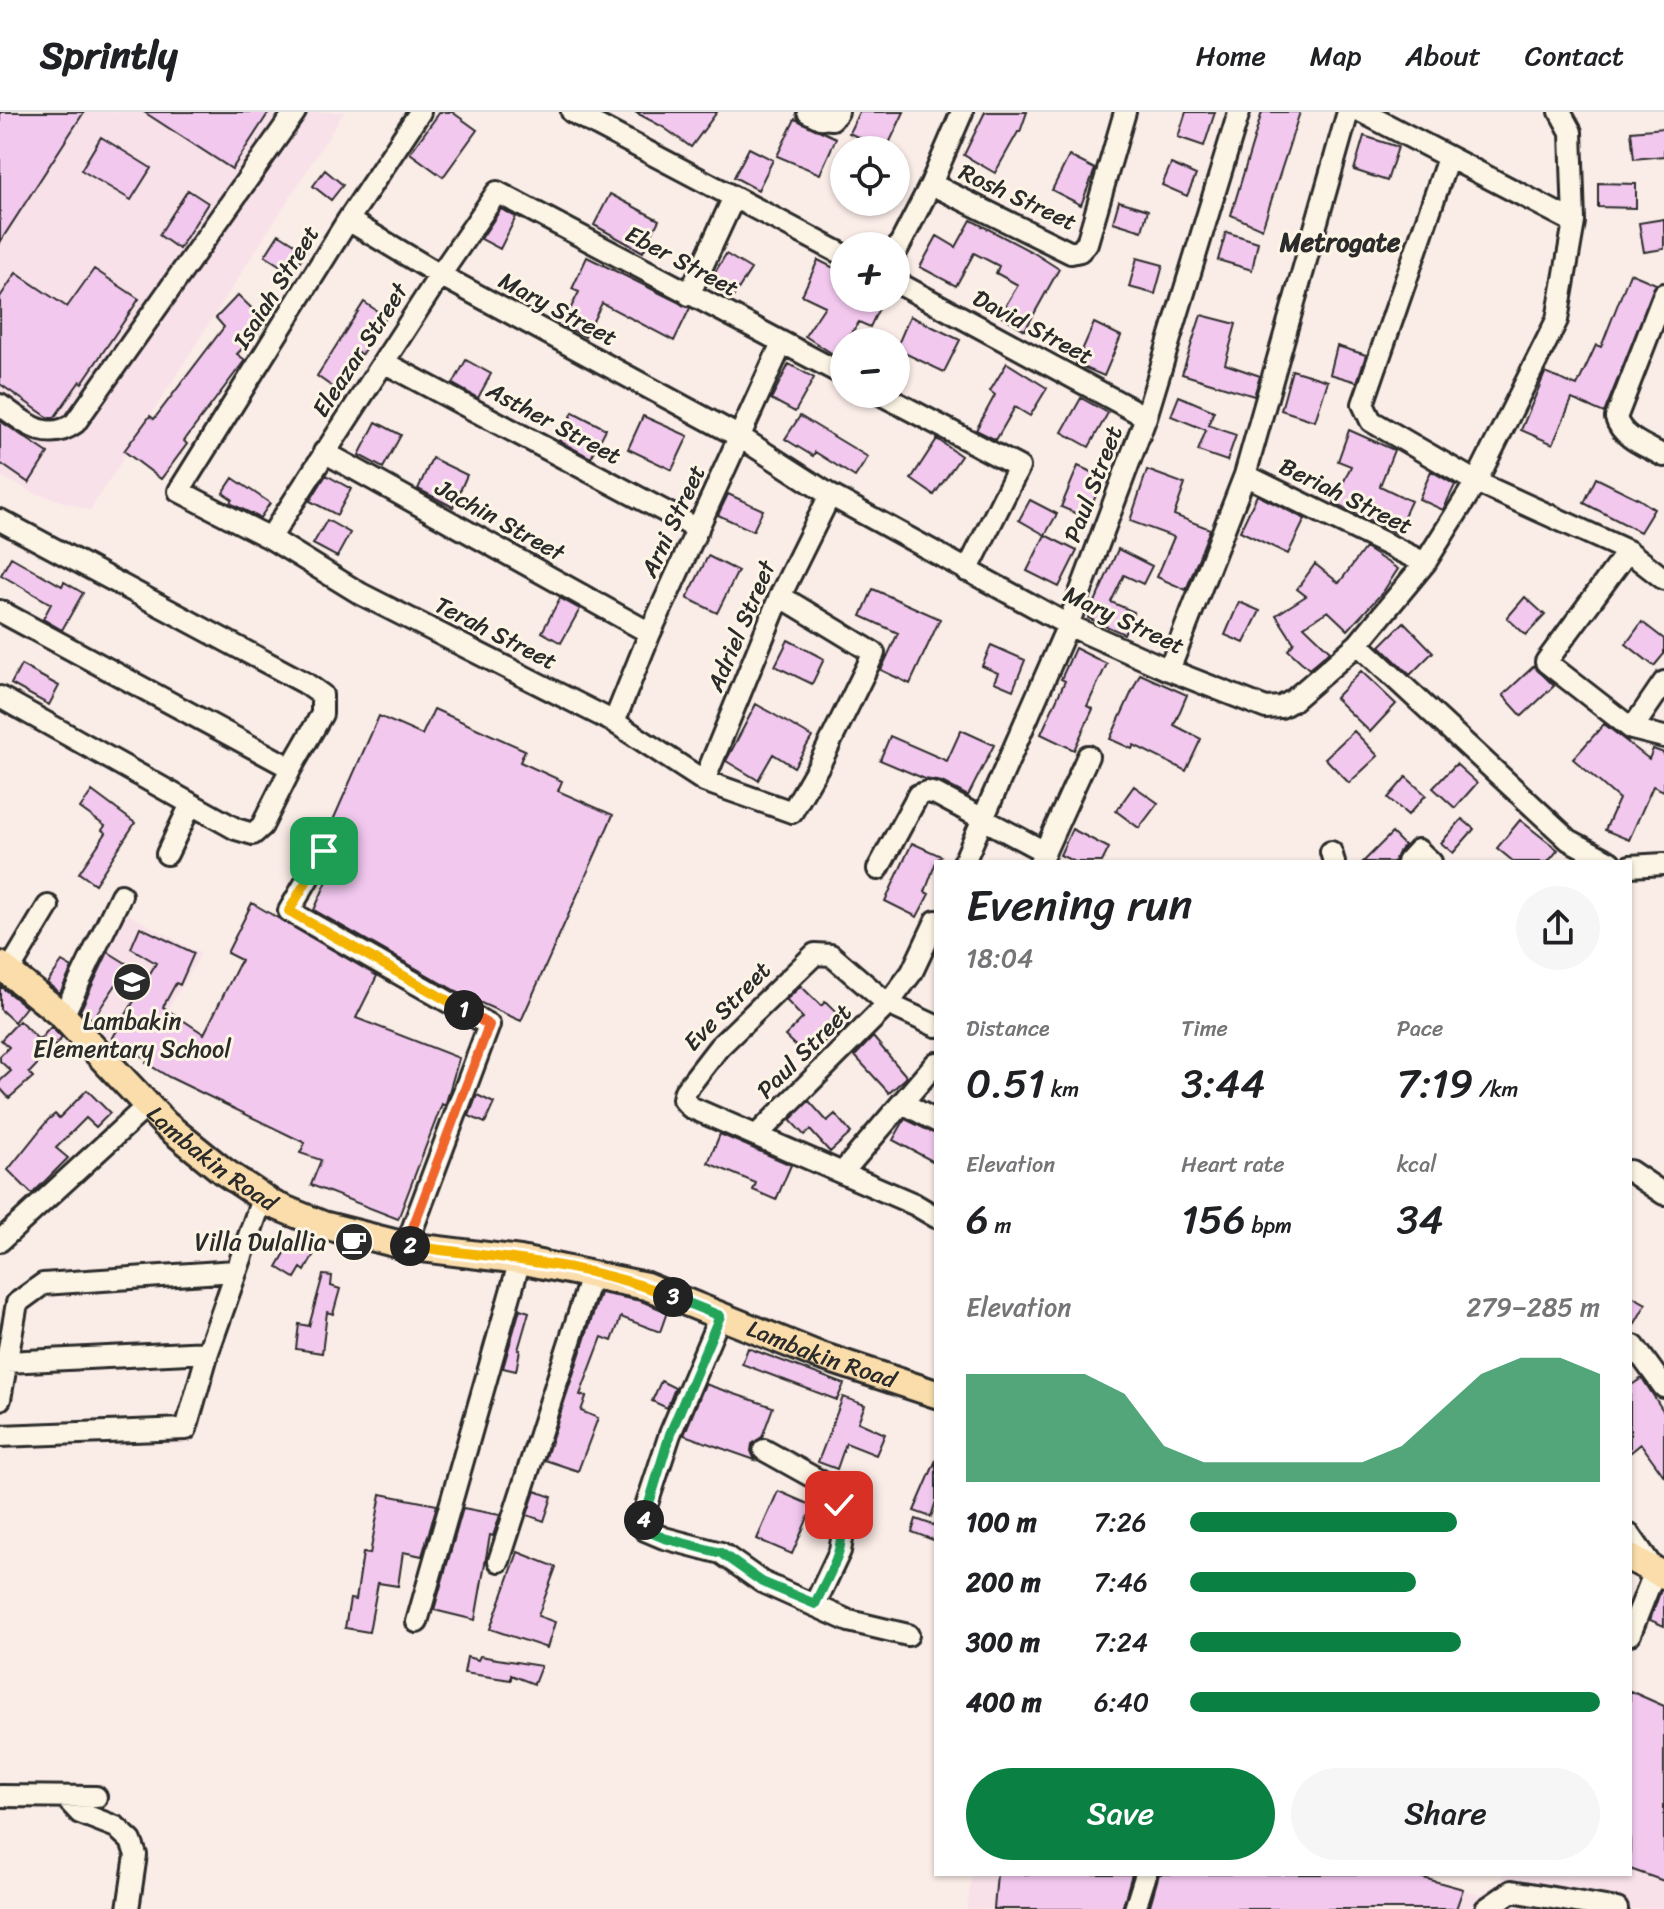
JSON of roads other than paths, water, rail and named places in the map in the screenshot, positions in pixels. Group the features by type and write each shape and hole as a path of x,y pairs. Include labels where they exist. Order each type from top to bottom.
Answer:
{"main road":[{"name":"Lambakin Road","path":"4,968 63,1016 193,1149 262,1199 323,1225 406,1246 520,1260 646,1286 815,1354 934,1393"},
{"path":"1632,1559 1660,1573"}],"street":[{"path":"0,405 38,431 63,431 75,423 295,112"},
{"name":"Isaiah Street","path":"179,491 348,220 420,112"},
{"path":"572,112 830,248"},
{"path":"808,112 832,119 838,112"},
{"path":"906,232 962,112"},
{"name":"Rosh Street","path":"931,184 1071,253 1080,251 1087,243 1125,112"},
{"name":"Paul Street","path":"965,860 1068,625 1146,417 1239,112"},
{"path":"1169,670 1245,475 1348,112"},
{"path":"1362,112 1574,222"},
{"name":"Mary Street","path":"348,220 440,275 740,437 830,495 1068,625 1169,670 1266,708 1281,707 1358,644 1425,563 1476,482 1557,320 1574,222 1571,132 1560,112"},
{"path":"1448,158 1363,404 1371,421 1476,482 1628,551 1664,579"},
{"name":"Eleazar Street","path":"270,538 497,192"},
{"name":"Eber Street","path":"497,192 830,368"},
{"path":"689,295 734,197"},
{"name":"David Street","path":"910,290 1146,417"},
{"path":"1664,294 1616,418 1626,435 1664,456"},
{"name":"Arni Street","path":"614,722 650,633 782,343"},
{"name":"Asther Street","path":"385,363 698,529"},
{"path":"907,408 1019,467 967,571"},
{"name":"Jachin Street","path":"324,452 650,633"},
{"name":"Beriah Street","path":"1245,475 1425,563"},
{"name":"Terah Street","path":"179,491 270,538 361,594 614,722 704,781 792,812 819,765 874,653 780,596"},
{"name":"Adriel Street","path":"704,781 780,596 830,495"},
{"path":"0,520 305,683 322,695 322,714 262,826 253,834 236,829 0,697"},
{"path":"1628,551 1546,662 1632,729 1664,737"},
{"path":"0,611 291,768"},
{"path":"1358,644 1569,840 1606,860"},
{"path":"1632,729 1664,682"},
{"path":"878,869 918,795 927,792 984,821 1042,857 1088,756"},
{"path":"167,854 191,804"},
{"path":"1409,860 1418,850 1429,860"},
{"path":"324,851 289,911 489,1025 406,1246"},
{"path":"1632,866 1664,864"},
{"path":"63,1016 121,895"},
{"path":"4,968 48,906"},
{"name":"Paul Street","path":"756,1136 888,1004 912,972 934,925"},
{"name":"Eve Street","path":"756,1136 690,1107 683,1099 685,1091 719,1047 815,954 831,955 888,1004"},
{"path":"888,1004 934,1025"},
{"path":"842,1173 934,1065"},
{"path":"903,1103 934,1120"},
{"path":"0,1241 148,1105"},
{"path":"756,1136 914,1204 934,1216"},
{"path":"1632,1172 1664,1194"},
{"path":"0,1436 186,1429 208,1352 262,1199"},
{"path":"417,1622 520,1260"},
{"path":"0,1399 17,1303 43,1284 235,1271"},
{"path":"499,1561 592,1273"},
{"path":"720,1316 670,1434 643,1516 645,1530 721,1553 762,1582 849,1621 908,1635"},
{"path":"1632,1346 1664,1387"},
{"path":"7,1362 208,1352"},
{"path":"764,1450 827,1485 839,1505 844,1528 840,1551 815,1604"},
{"path":"1632,1538 1660,1573 1632,1630"},
{"path":"0,1796 96,1797"},
{"path":"65,1797 80,1813 116,1827 131,1841 136,1855 128,1909"},
{"path":"1135,1909 1145,1876"},
{"path":"1486,1909 1512,1891 1617,1909"}],"place":[{"name":"Lambakin Elementary School","path":"132,982"},
{"name":"Villa Dulallia","path":"354,1242"}],"district":[{"name":"Metrogate","path":"1340,242"}]}
